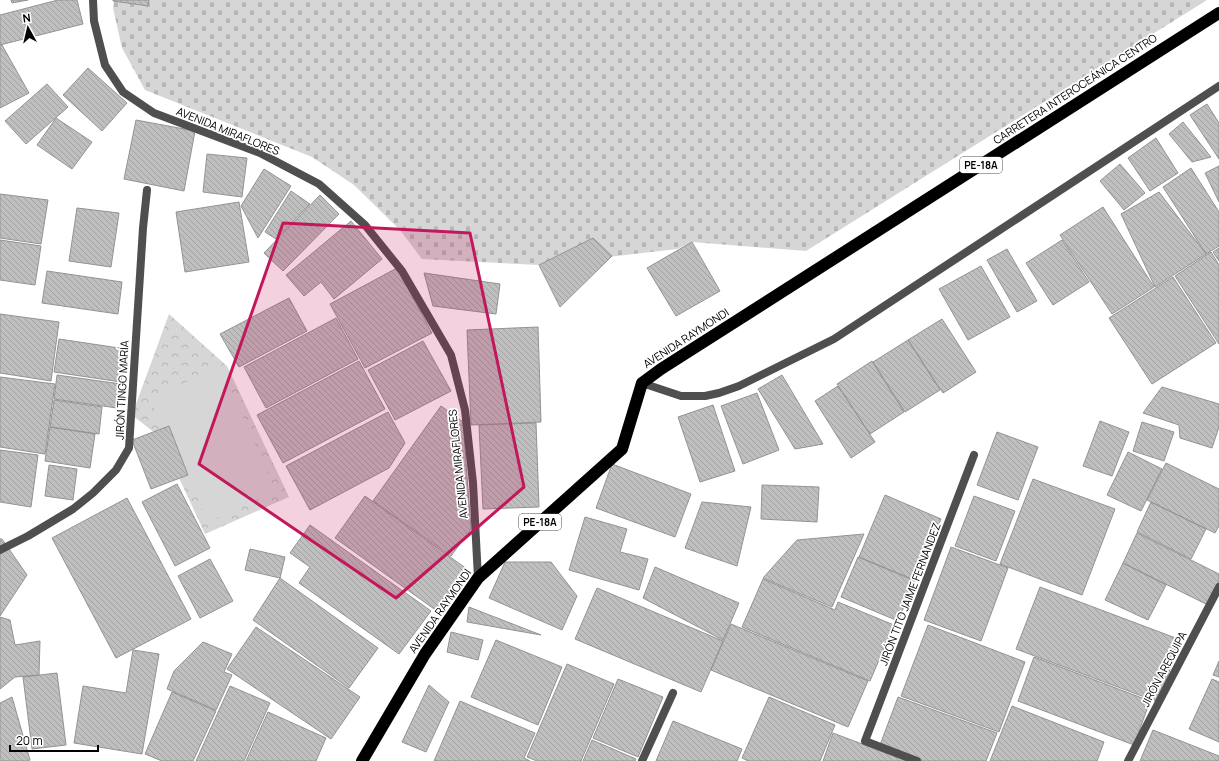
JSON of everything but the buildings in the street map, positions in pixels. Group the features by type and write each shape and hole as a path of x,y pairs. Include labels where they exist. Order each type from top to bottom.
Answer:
{"highway":[{"name":"CARRETERA INTEROCEÁNICA CENTRO","path":"743,317 1219,13"},
{"name":"AVENIDA RAYMONDI","path":"362,761 425,654 478,578 622,449 642,383 660,369 743,317"}],"street":[{"name":"AVENIDA MIRAFLORES","path":"93,0 94,21 105,65 122,92 154,113 260,153 319,184 365,226 402,271 451,355 465,410 473,483 478,578"},
{"path":"642,383 681,396 705,396 739,386 834,339 1219,86"},
{"name":"JIRÓN TINGO MARÍA","path":"0,550 28,536 73,509 94,493 116,470 129,448 142,228 147,190"},
{"name":"JIRÓN TITO JAIME FERNANDEZ","path":"917,761 865,741 974,455"},
{"name":"JIRÓN AREQUIPA","path":"1128,761 1219,587"},
{"path":"642,761 673,693"}],"highlighted area":[{"path":"283,223 470,233 524,487 396,598 199,464"}],"green space":[{"path":"114,0 1207,0 806,251 692,242 677,249 539,265 422,259 400,230 354,185 312,157 145,90 122,48 113,8"},
{"path":"169,314 227,366 289,497 205,534 160,437 132,415"},
{"path":"221,367 275,490 208,522 188,475 150,399"}]}
